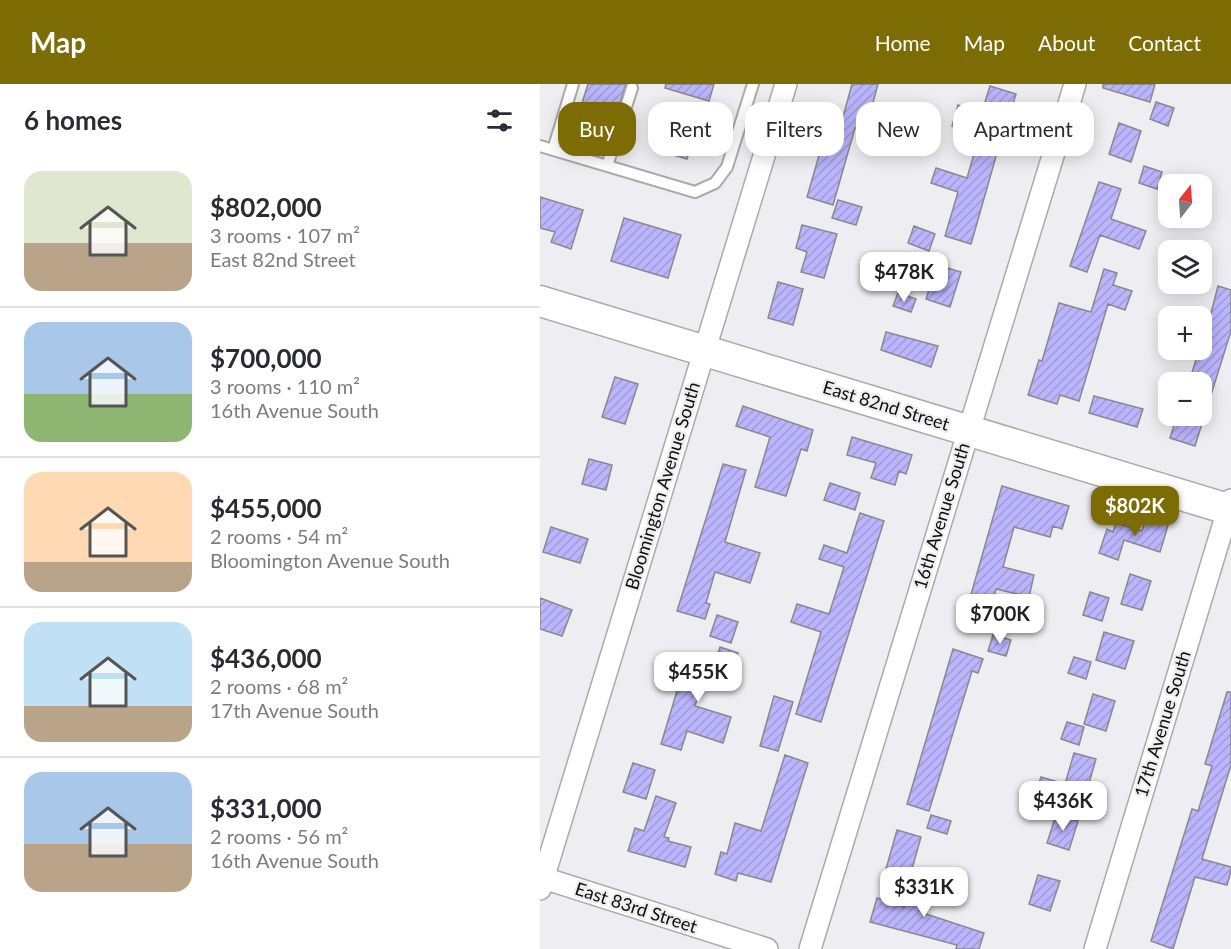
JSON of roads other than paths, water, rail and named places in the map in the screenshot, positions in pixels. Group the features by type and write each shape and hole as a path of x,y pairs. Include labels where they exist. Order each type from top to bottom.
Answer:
{"street":[{"name":"Bloomington Avenue South","path":"541,881 786,84"},
{"name":"16th Avenue South","path":"810,949 1075,84"},
{"name":"East 82nd Street","path":"540,301 968,431 1230,506"},
{"name":"17th Avenue South","path":"1095,949 1230,506"},
{"name":"East 83rd Street","path":"541,881 767,949"}],"lane":[{"path":"553,150 573,84"},
{"path":"540,146 695,192 715,183 726,167 753,84"},
{"path":"607,166 632,88"}]}
